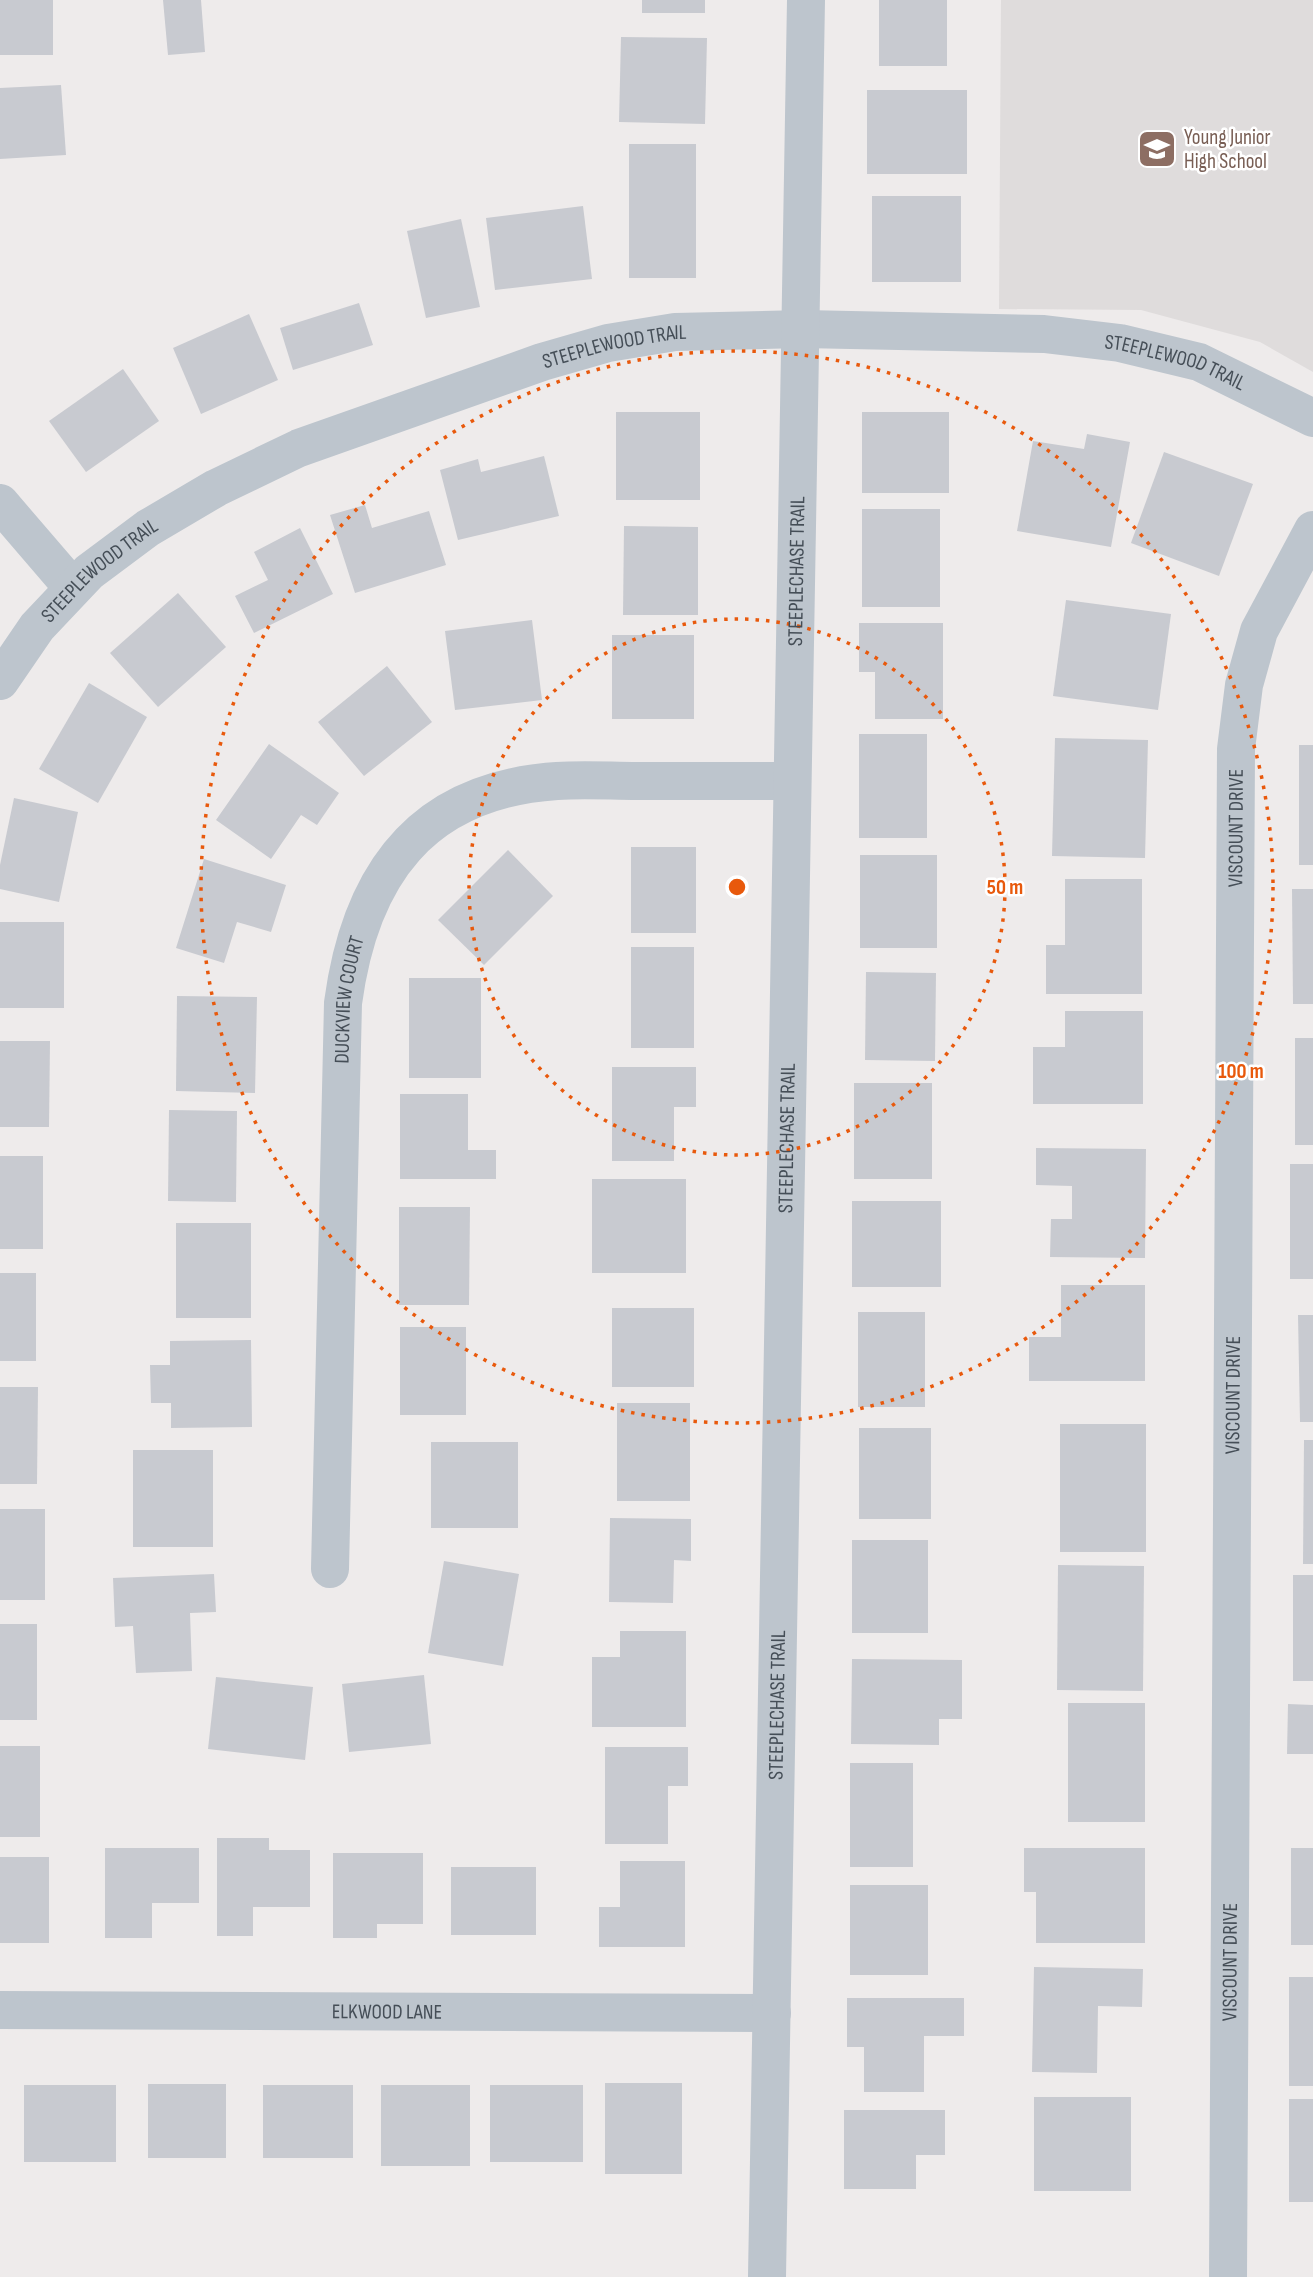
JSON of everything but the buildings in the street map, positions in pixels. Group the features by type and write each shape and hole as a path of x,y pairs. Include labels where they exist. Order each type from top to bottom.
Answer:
{"street":[{"name":"STEEPLECHASE TRAIL","path":"767,2277 792,781 803,328 806,0"},
{"name":"STEEPLEWOOD TRAIL","path":"0,681 37,626 89,572 148,528 216,488 299,447 542,362 608,343 675,332 803,328 1044,334 1120,343 1199,362 1313,418"},
{"path":"0,503 73,589"},
{"name":"VISCOUNT DRIVE","path":"1228,2277 1236,748 1244,685 1259,631 1313,530"},
{"name":"DUCKVIEW COURT","path":"331,1569 343,1003 350,953 370,899 392,861 421,831 463,804 514,787 556,781 792,781"},
{"name":"ELKWOOD LANE","path":"0,2010 772,2013"}],"shaded area":[{"name":"Young Junior High School","path":"1001,0 1313,0 1313,372 1260,342 1141,310 999,309"}],"place":[{"name":"Young Junior High School","path":"1157,149"}]}
